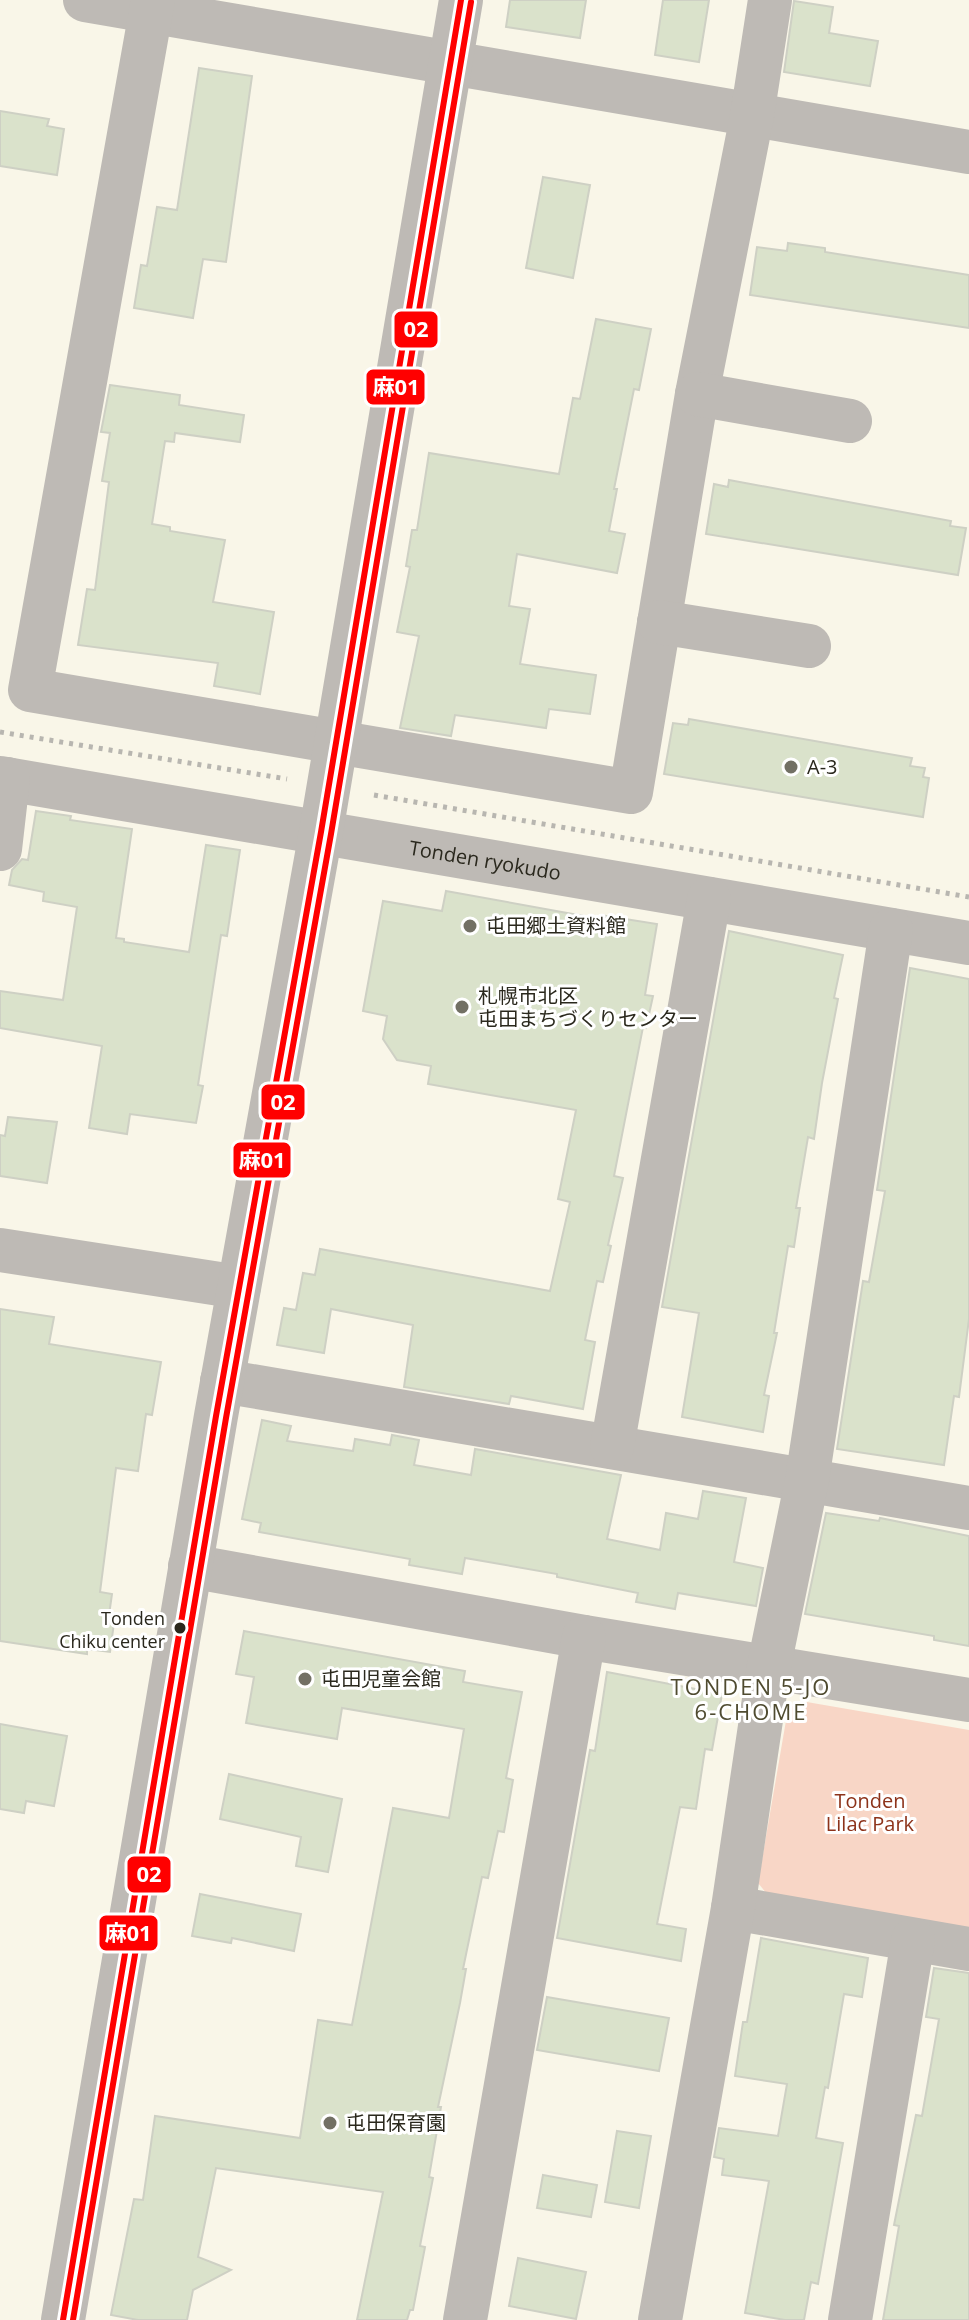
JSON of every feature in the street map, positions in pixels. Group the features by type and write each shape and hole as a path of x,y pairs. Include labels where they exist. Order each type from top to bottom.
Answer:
{"street":[{"path":"85,0 152,6 451,63 969,152"},
{"path":"63,2320 222,1381 321,832 461,0"},
{"path":"152,6 30,690 631,792 697,394 752,116 770,0"},
{"path":"697,394 850,421"},
{"path":"659,622 809,646"},
{"path":"0,849 4,778"},
{"name":"Tonden ryokudo","path":"4,778 969,943"},
{"path":"612,1447 709,899"},
{"path":"660,2320 733,1908 769,1666 807,1480 891,930"},
{"path":"0,1250 239,1287"},
{"path":"222,1381 969,1508"},
{"path":"190,1566 584,1637 969,1700"},
{"path":"465,2320 584,1637"},
{"path":"733,1908 969,1949"},
{"path":"850,2320 913,1940"}],"path":[{"path":"0,732 287,779"},
{"path":"374,795 969,897"}],"green space":[{"name":"Tonden Lilac Park","path":"801,1701 969,1730 969,1929 767,1894 758,1883 788,1709"}],"building":[{"path":"510,0 586,0 580,38 506,27"},
{"path":"663,0 709,0 699,62 655,55"},
{"path":"794,1 833,7 829,33 878,41 870,86 784,72"},
{"path":"199,68 252,76 226,262 203,259 193,318 134,308 141,265 147,266 157,207 177,210"},
{"path":"0,111 49,119 47,126 64,129 57,175 0,166"},
{"path":"543,177 590,185 573,278 526,268"},
{"path":"788,243 825,248 825,252 969,275 969,328 750,295 757,247 787,251"},
{"path":"596,319 651,329 639,390 634,389 614,489 617,489 609,531 625,534 617,573 517,554 509,606 530,609 520,664 596,675 590,714 549,709 546,728 455,715 451,736 400,728 419,636 397,632 410,567 406,566 412,530 417,530 429,453 559,474 573,398 580,399"},
{"path":"110,385 180,395 179,405 244,415 240,442 175,433 174,442 165,441 152,524 170,527 170,531 225,540 213,602 274,612 260,694 214,686 218,663 78,645 87,589 95,590 109,482 102,481 110,433 101,432"},
{"path":"729,480 951,521 950,526 966,528 958,575 706,534 714,484 728,487"},
{"name":"A-3","path":"689,719 912,758 910,766 925,768 923,777 929,778 923,817 664,774 673,723 688,725"},
{"path":"36,811 71,816 70,820 132,829 116,938 124,939 124,942 189,952 206,845 240,850 227,936 221,935 198,1085 203,1086 196,1123 130,1114 127,1134 89,1128 102,1046 0,1028 0,991 63,1000 77,907 43,901 44,892 9,885 12,870 22,859 28,860"},
{"path":"446,891 606,920 606,916 657,924 645,995 653,996 646,1028 643,1027 614,1176 623,1178 603,1282 597,1281 585,1340 595,1342 583,1409 511,1396 509,1404 404,1387 413,1325 331,1309 324,1353 277,1345 284,1308 296,1310 303,1273 315,1275 320,1249 550,1291 570,1202 558,1199 576,1110 428,1084 431,1066 397,1060 383,1039 387,1016 363,1011 383,901 442,911"},
{"path":"729,931 843,955 814,1139 808,1137 796,1208 800,1208 794,1247 788,1246 774,1333 777,1333 764,1395 769,1396 763,1432 682,1417 699,1313 662,1307"},
{"path":"910,968 969,979 969,1319 959,1397 954,1396 944,1465 837,1449 863,1281 869,1282 885,1191 877,1190"},
{"path":"8,1117 57,1122 47,1183 0,1176 0,1135 5,1136"},
{"path":"0,1309 54,1317 49,1344 161,1362 152,1415 146,1414 138,1471 116,1468 100,1592 112,1594 108,1622 114,1623 110,1652 87,1649 87,1654 0,1641"},
{"path":"262,1420 291,1426 287,1441 353,1451 355,1439 390,1445 392,1435 419,1440 414,1465 471,1475 475,1449 621,1475 607,1539 660,1550 666,1513 698,1519 703,1491 746,1498 734,1562 763,1568 756,1606 678,1593 675,1609 636,1602 638,1593 557,1577 557,1574 465,1558 462,1574 409,1565 410,1559 259,1532 261,1523 242,1519"},
{"path":"826,1513 879,1521 880,1518 969,1536 969,1646 934,1640 934,1636 805,1614"},
{"path":"244,1631 465,1671 463,1682 522,1692 506,1778 513,1780 504,1832 498,1831 488,1878 482,1877 463,1969 466,1969 460,2003 438,2107 441,2107 429,2177 433,2178 420,2246 425,2247 413,2310 410,2310 407,2320 357,2320 383,2192 216,2168 198,2257 231,2270 193,2290 187,2320 138,2320 111,2315 134,2199 143,2200 155,2116 300,2138 318,2020 352,2025 393,1808 449,1818 464,1729 342,1708 337,1739 246,1723 254,1677 236,1674"},
{"path":"607,1672 722,1694 712,1750 705,1749 696,1809 680,1807 657,1924 686,1929 681,1961 557,1938 590,1750 595,1751"},
{"path":"0,1724 67,1736 54,1806 26,1801 24,1813 0,1809"},
{"path":"229,1774 342,1799 328,1872 296,1866 301,1837 220,1819"},
{"path":"200,1894 301,1914 294,1951 232,1938 231,1943 192,1936"},
{"path":"761,1938 868,1958 862,1997 844,1994 828,2088 825,2087 816,2138 843,2143 818,2284 811,2282 804,2320 745,2313 769,2181 722,2175 724,2159 714,2157 719,2128 778,2136 787,2084 735,2076"},
{"path":"934,1968 969,1973 969,2320 883,2320 899,2226 894,2225 916,2115 922,2116 939,2019 926,2017"},
{"path":"547,1997 669,2018 659,2071 537,2050"},
{"path":"617,2131 651,2136 639,2208 605,2202"},
{"path":"543,2175 597,2185 591,2217 537,2208"},
{"path":"518,2258 586,2272 576,2319 509,2306"}],"transit line":[{"name":"麻01","path":"63,2320 216,1416 321,832 461,0"},
{"name":"02","path":"73,2320 226,1418 331,834 471,2"}],"place":[{"name":"A-3","path":"791,767"},
{"name":"屯田郷土資料館","path":"470,926"},
{"name":"札幌市北区 屯田まちづくりセンター","path":"462,1007"},
{"name":"Tonden Chiku center","path":"180,1628"},
{"name":"屯田児童会館","path":"305,1679"},
{"name":"屯田保育園","path":"330,2123"}],"district":[{"name":"TONDEN 5-JO 6-CHOME","path":"751,1700"}]}
